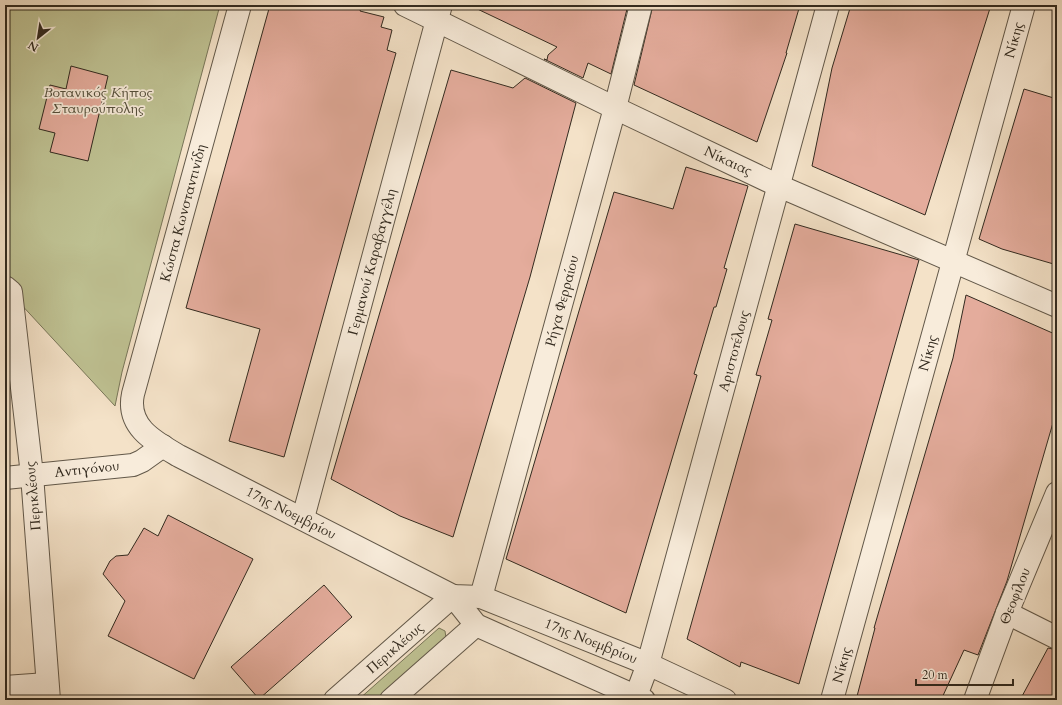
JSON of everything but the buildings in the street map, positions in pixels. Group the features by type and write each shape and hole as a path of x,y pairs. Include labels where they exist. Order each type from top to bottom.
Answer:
{"street":[{"name":"Κώστα Κωνσταντινίδη","path":"136,421 131,409 133,394 240,5"},
{"name":"Νίκαιας","path":"405,5 439,13 615,108 779,186 1057,306"},
{"name":"Ρήγα Φερραίου","path":"481,597 615,108 641,5"},
{"name":"Αριστοτέλους","path":"640,698 828,5"},
{"name":"Νίκης","path":"832,700 1024,5"},
{"name":"Γερμανού Καραβαγγέλη","path":"303,518 439,13"},
{"name":"Περικλέους","path":"8,290 32,475 48,692"},
{"name":"17ης Νοεμβρίου","path":"136,421 148,435 179,456 303,518 453,596 476,625 640,698"},
{"name":"Αντιγόνου","path":"5,478 133,465 142,461 163,446"},
{"name":"Θεοφίλου","path":"975,700 1007,613 1057,493"},
{"name":"17ης Νοεμβρίου","path":"453,596 481,597 648,664 726,700"},
{"name":"Περικλέους","path":"336,700 453,596"},
{"path":"1007,613 1057,638"},
{"path":"391,700 476,625"},
{"path":"5,687 48,692"}],"green space":[{"name":"Βοτανικός Κήπος Σταυρούπολης","path":"5,5 220,5 122,372 115,406 5,287"},
{"path":"439,628 445,631 446,638 376,700 358,700"}]}
